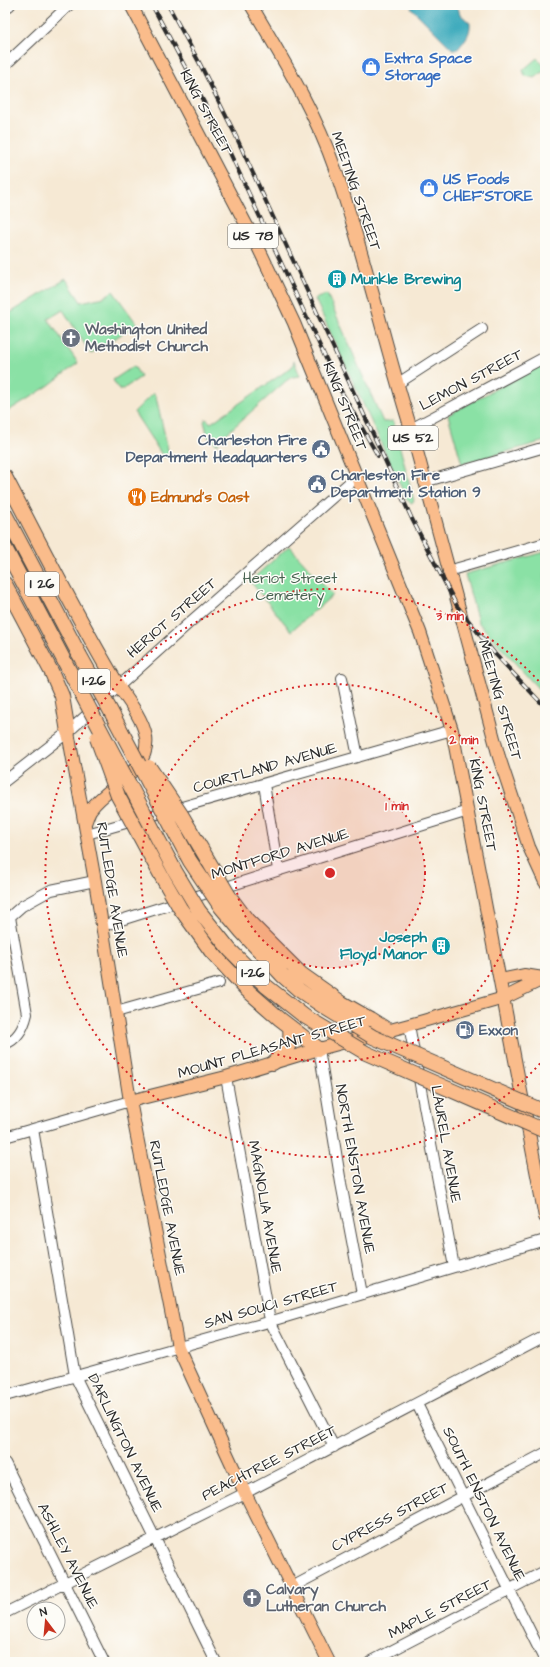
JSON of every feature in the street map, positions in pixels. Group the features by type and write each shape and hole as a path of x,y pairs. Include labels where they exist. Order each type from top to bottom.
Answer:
{"highway":[{"path":"5,477 100,657 118,686"},
{"name":"I 26","path":"5,514 79,654"},
{"name":"I 26","path":"5,548 66,665"},
{"path":"5,585 5,606"},
{"path":"5,585 52,673 62,696 68,732"},
{"name":"I-26","path":"79,654 190,861 221,907 246,937 283,976 299,990 324,1007 374,1037 545,1112"},
{"name":"I-26","path":"66,665 175,871 199,911 230,950 266,986 304,1016 366,1053 545,1131"},
{"path":"79,689 118,796 180,908 211,951 247,990 290,1027 319,1049"},
{"path":"109,708 182,816 229,896 247,920 301,974 342,1003 389,1031"},
{"path":"273,1063 288,1047 291,1037 290,1027"}],"main road":[{"name":"KING STREET","path":"131,5 259,248 294,323 420,632 452,730 545,1217"},
{"name":"MEETING STREET","path":"251,5 302,92 335,169 349,210 397,384 411,429 499,757 529,847 545,882"},
{"path":"86,830 91,810 105,794 133,772 145,753 146,737 137,715 118,686"},
{"name":"RUTLEDGE AVENUE","path":"68,732 95,881 130,1101 178,1347 245,1493 329,1662"},
{"path":"500,980 524,975 544,978"},
{"name":"MOUNT PLEASANT STREET","path":"130,1101 226,1077 319,1049 389,1031 504,998 544,978"}],"street":[{"path":"5,9 10,5"},
{"path":"5,64 69,5"},
{"path":"397,384 482,329"},
{"name":"LEMON STREET","path":"411,429 545,357"},
{"path":"424,482 545,447"},
{"name":"HERIOT STREET","path":"5,781 68,732 118,686 357,476"},
{"path":"448,571 545,543"},
{"path":"342,678 358,757"},
{"name":"COURTLAND AVENUE","path":"86,830 264,784 452,730"},
{"path":"264,784 278,870"},
{"name":"MONTFORD AVENUE","path":"102,926 468,811"},
{"path":"5,1044 13,1040 20,1032 25,1023 27,1014 7,919 32,900 51,890 95,881"},
{"path":"116,1012 219,983"},
{"name":"LAUREL AVENUE","path":"409,1025 454,1267"},
{"name":"NORTH ENSTON AVENUE","path":"319,1049 341,1183 362,1294"},
{"name":"MAGNOLIA AVENUE","path":"226,1077 271,1321 334,1447"},
{"name":"MOUNT PLEASANT STREET","path":"5,1136 130,1101"},
{"name":"DARLINGTON AVENUE","path":"33,1129 75,1376 216,1662"},
{"name":"SAN SOUCI STREET","path":"5,1396 271,1321 545,1240"},
{"name":"PEACHTREE STREET","path":"5,1613 245,1493 545,1336"},
{"name":"SOUTH ENSTON AVENUE","path":"417,1404 545,1661"},
{"name":"CYPRESS STREET","path":"292,1587 545,1453"},
{"name":"ASHLEY AVENUE","path":"5,1463 104,1662"},
{"name":"MAPLE STREET","path":"370,1662 545,1571"}],"green space":[{"path":"537,58 545,67 545,70 535,78 525,76 523,70"},
{"path":"66,279 81,302 104,297 113,291 137,324 91,354 63,310 48,319 78,363 48,386 5,413 5,316"},
{"path":"327,294 383,422 393,421 414,501 411,503 407,500 315,299"},
{"path":"294,361 300,376 292,377 286,381 218,441 218,445 208,437 204,421 206,419 211,423 292,367"},
{"path":"545,362 545,441 462,464 448,415"},
{"path":"134,366 141,377 120,391 113,380"},
{"path":"153,393 156,397 169,454 164,458 134,412"},
{"name":"Heriot Street Cemetery","path":"289,546 333,595 291,631 250,581"},
{"path":"545,552 545,696 478,622 465,574"}],"water":[{"path":"412,5 457,5 460,14 470,23 468,34 458,49 452,49 411,8"}],"railway":[{"path":"152,5 223,138 341,391 378,456"},
{"path":"168,5 234,132 412,519 457,606 495,654 545,707"}],"place":[{"name":"Extra Space Storage","path":"371,67"},
{"name":"US Foods CHEF'STORE","path":"429,188"},
{"name":"Munkle Brewing","path":"337,279"},
{"name":"Washington United Methodist Church","path":"71,338"},
{"name":"Charleston Fire Department Headquarters","path":"321,449"},
{"name":"Charleston Fire Department Station 9","path":"317,484"},
{"name":"Edmund's Oast","path":"137,497"},
{"name":"Joseph Floyd Manor","path":"441,946"},
{"name":"Exxon","path":"465,1030"},
{"name":"Calvary Lutheran Church","path":"252,1598"}]}
